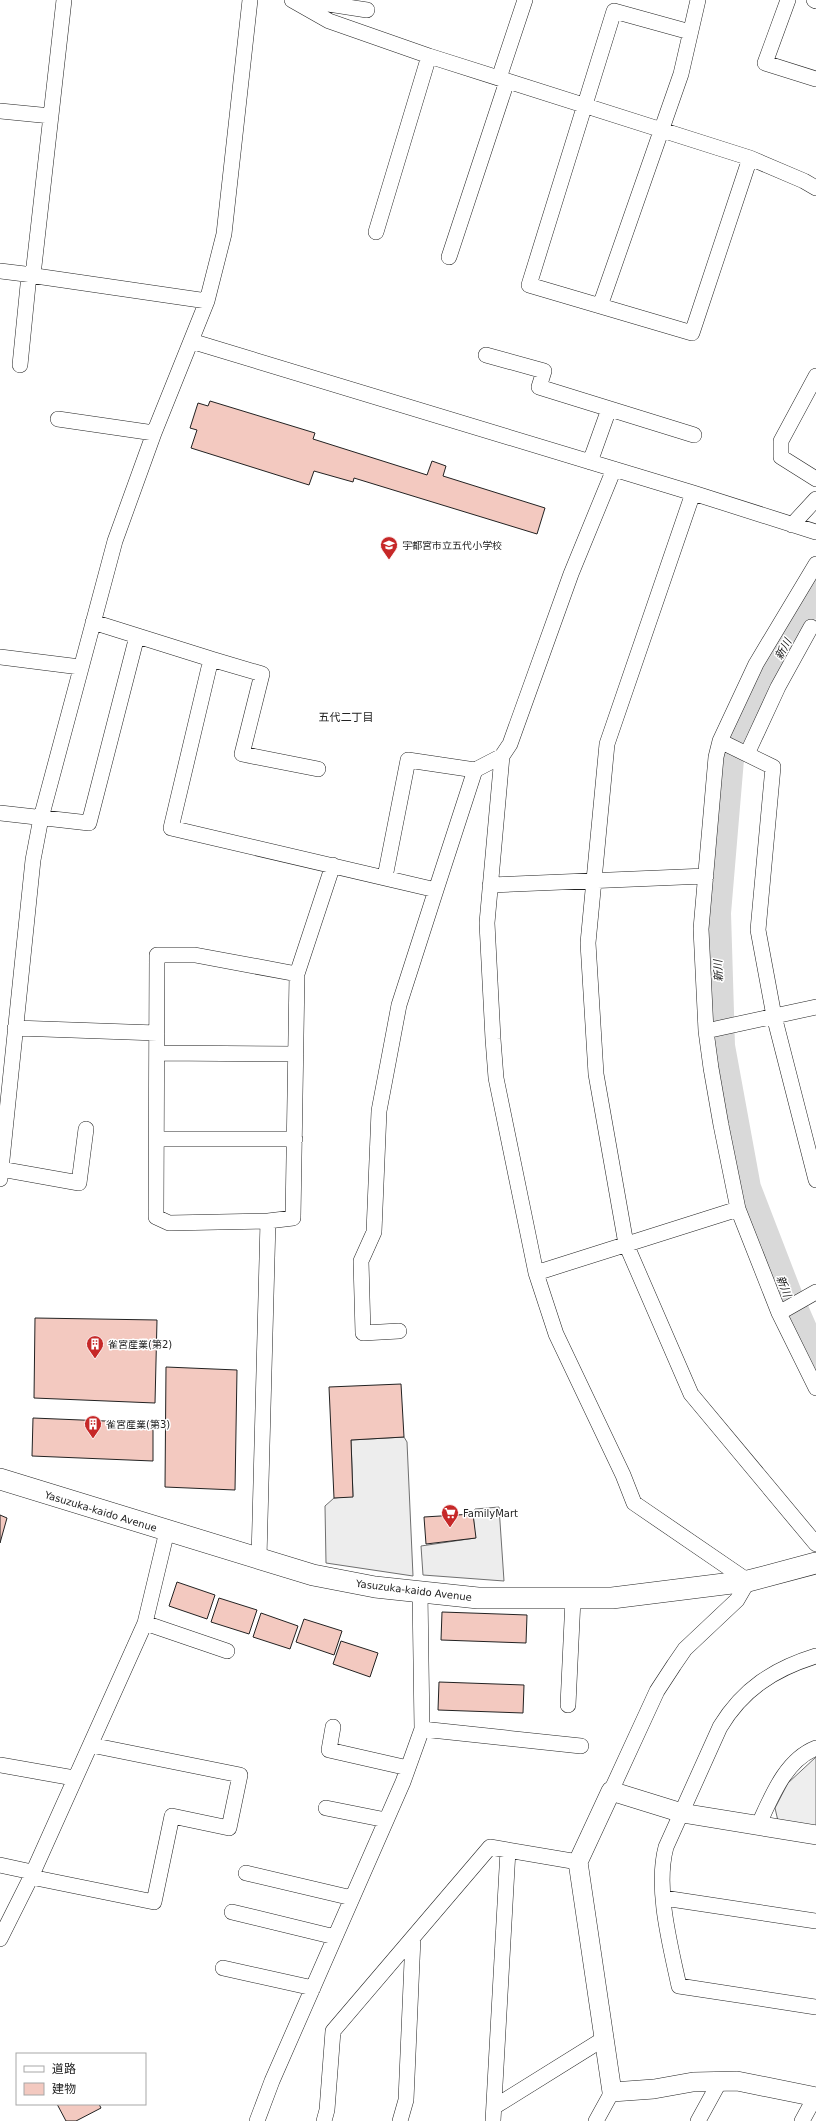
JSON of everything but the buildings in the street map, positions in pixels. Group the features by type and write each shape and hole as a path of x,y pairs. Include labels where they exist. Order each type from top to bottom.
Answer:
{"main road":[{"name":"Yasuzuka-kaido Avenue","path":"0,1480 167,1532 313,1575 375,1587 478,1598 612,1598 748,1581 816,1563"}],"street":[{"path":"28,275 33,275 64,0"},
{"path":"86,1128 79,1182 1,1172 3,1101 15,1028 33,860 41,818 80,667 115,541 154,433 207,301 224,234 250,0"},
{"path":"292,0 329,21 429,56 750,158 804,181 816,188"},
{"path":"303,0 319,1 367,10"},
{"path":"449,257 503,79 525,0"},
{"path":"600,306 680,74 698,0"},
{"path":"788,0 765,63 816,79"},
{"path":"690,32 614,11 529,285 692,333 750,158"},
{"path":"376,232 429,56"},
{"path":"0,111 51,116"},
{"path":"0,271 207,301"},
{"path":"20,365 28,275"},
{"path":"191,341 693,493 816,532"},
{"path":"486,355 544,371 539,387 694,434"},
{"path":"816,376 781,441 781,456 816,479"},
{"path":"590,462 609,409"},
{"path":"58,419 154,433"},
{"path":"596,2121 612,2092 578,1862 657,1691 685,1649 737,1600 748,1581 634,1503 624,1475 556,1334 536,1273 496,1078 487,923 502,756 510,744 571,574 614,469"},
{"path":"693,493 607,744 588,944 594,1058 626,1244 691,1394 816,1544"},
{"path":"792,525 816,499"},
{"path":"733,748 756,664 816,564"},
{"path":"93,622 262,674 242,754 318,769"},
{"path":"811,627 778,688 733,748 716,757 701,929 720,1125 738,1209 816,1388"},
{"path":"0,813 89,823 137,636"},
{"path":"0,657 80,667"},
{"path":"211,659 171,828 436,890"},
{"path":"733,748 773,767 758,930 774,1016 816,1180"},
{"path":"385,877 408,760 475,770 502,756"},
{"path":"399,1331 363,1332 361,1261 374,1232 379,1111 399,1005 475,770"},
{"path":"297,974 195,955 157,955 158,1033 156,1217 169,1223 268,1222 293,1218 297,974 333,865"},
{"path":"490,885 706,876"},
{"path":"710,1030 816,1007"},
{"path":"15,1028 158,1033"},
{"path":"157,1053 296,1054"},
{"path":"157,1139 295,1139"},
{"path":"536,1273 738,1209"},
{"path":"259,1558 268,1222"},
{"path":"782,1311 816,1292"},
{"path":"0,1939 74,1778 91,1745 145,1623 167,1532"},
{"path":"257,2121 408,1768 422,1729 420,1592"},
{"path":"568,1704 573,1598"},
{"path":"145,1623 227,1651"},
{"path":"816,1656 781,1668 761,1681 730,1712 720,1727 666,1847 663,1858 664,1898 678,1986 816,2007"},
{"path":"333,1727 329,1750 408,1768"},
{"path":"422,1729 581,1746"},
{"path":"0,1865 31,1874 154,1902 172,1816 229,1828 240,1775 91,1745"},
{"path":"758,1826 778,1783 793,1764 816,1748"},
{"path":"0,1765 74,1778"},
{"path":"611,1791 682,1813 816,1835"},
{"path":"326,1808 386,1820"},
{"path":"324,2121 327,2110 333,2031 490,1847 578,1862"},
{"path":"494,2114 508,1850"},
{"path":"246,1873 352,1898"},
{"path":"664,1898 816,1921"},
{"path":"232,1912 335,1937"},
{"path":"400,2121 406,2100 413,1938"},
{"path":"223,1968 313,1988"},
{"path":"494,2114 605,2038"},
{"path":"698,2121 720,2081"},
{"path":"612,2092 654,2089 693,2082 737,2081 815,2097 802,2121"}],"shaded area":[{"path":"404,1437 407,1442 413,1576 326,1563 325,1506 334,1498 353,1496 351,1440"},
{"path":"499,1507 504,1581 423,1575 421,1546 475,1538 473,1514 475,1509"},
{"path":"816,1757 816,1826 778,1821 775,1808 788,1783"}],"waterway":[{"name":"新川","path":"816,587 751,707 729,759 716,913 720,1046 746,1188 788,1297 816,1361"}],"place":[{"name":"宇都宮市立五代小学校","path":"389,560"},
{"name":"雀宮産業(第2)","path":"95,1359"},
{"name":"雀宮産業(第3)","path":"93,1439"},
{"name":"FamilyMart","path":"450,1528"}],"district":[{"name":"五代二丁目","path":"346,717"}]}
